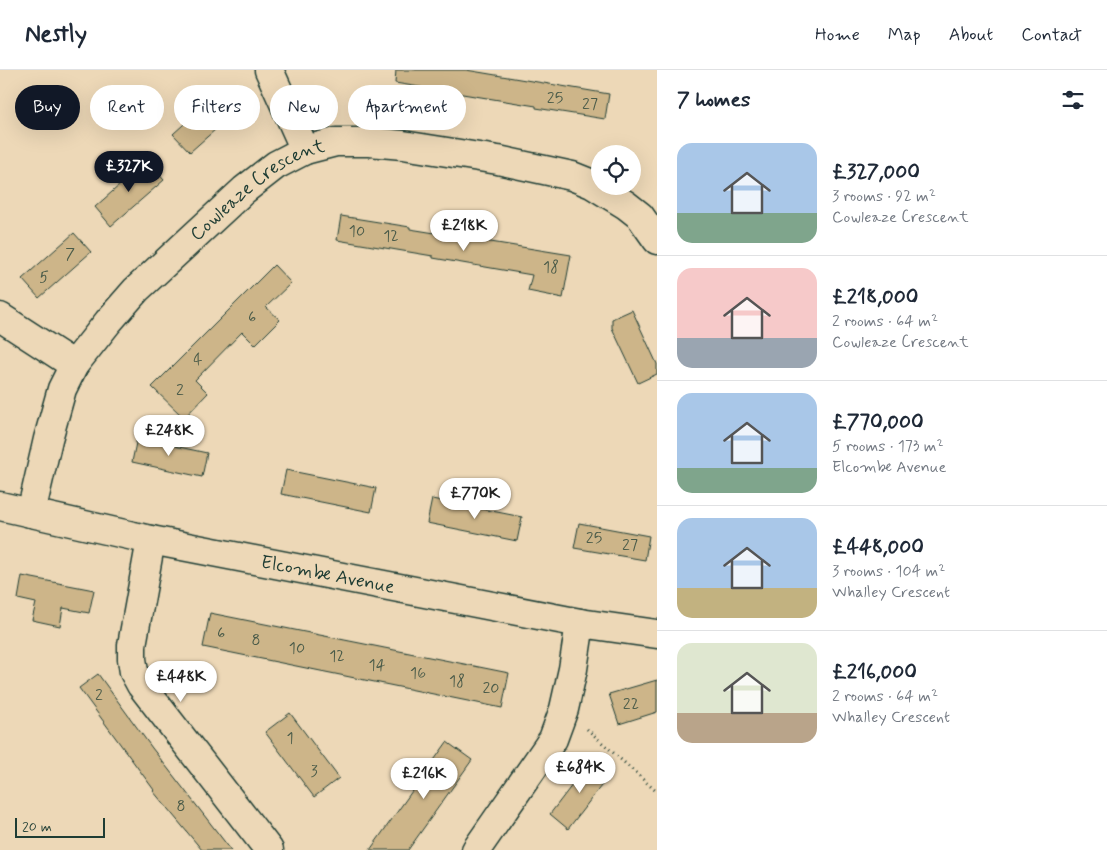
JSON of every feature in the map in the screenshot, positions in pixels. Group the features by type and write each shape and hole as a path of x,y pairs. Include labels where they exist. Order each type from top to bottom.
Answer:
{"street":[{"path":"269,70 305,150"},
{"name":"Cowleaze Crescent","path":"31,513 48,438 62,389 74,365 136,290 244,190 276,165 305,150 336,142 403,145 489,159 572,176 592,184 626,205 640,216 657,240"},
{"path":"0,317 74,365"},
{"name":"Elcombe Avenue","path":"0,506 151,540 580,622 657,634"},
{"path":"151,540 132,645 134,672 160,711 269,850"},
{"path":"476,850 553,739 564,709 573,669 580,622"}],"path":[{"path":"564,709 657,792"}],"building":[{"path":"396,70 466,70 609,94 605,119 466,95 466,85 407,85 395,83"},
{"path":"177,130 215,130 190,152 173,134"},
{"path":"147,161 164,180 111,226 95,207"},
{"path":"341,216 571,255 563,298 528,291 532,275 337,240"},
{"path":"74,233 91,252 39,298 22,279"},
{"path":"274,265 291,283 266,307 280,320 255,345 242,332 195,380 208,393 184,418 152,387"},
{"path":"632,310 657,364 657,374 638,383 612,328 612,319"},
{"path":"137,438 207,453 202,477 132,462"},
{"path":"286,470 376,488 371,512 281,494"},
{"path":"432,499 522,517 517,541 427,523"},
{"path":"579,523 649,536 645,560 574,548"},
{"path":"22,576 94,590 89,613 63,608 60,626 32,620 36,603 18,599"},
{"path":"210,613 509,673 502,708 203,647"},
{"path":"98,674 152,748 231,850 202,850 153,791 79,688"},
{"path":"657,680 657,712 619,724 609,694"},
{"path":"290,713 339,778 314,797 265,732"},
{"path":"447,742 472,760 408,850 370,850"},
{"path":"592,759 611,773 568,829 550,814"}]}
